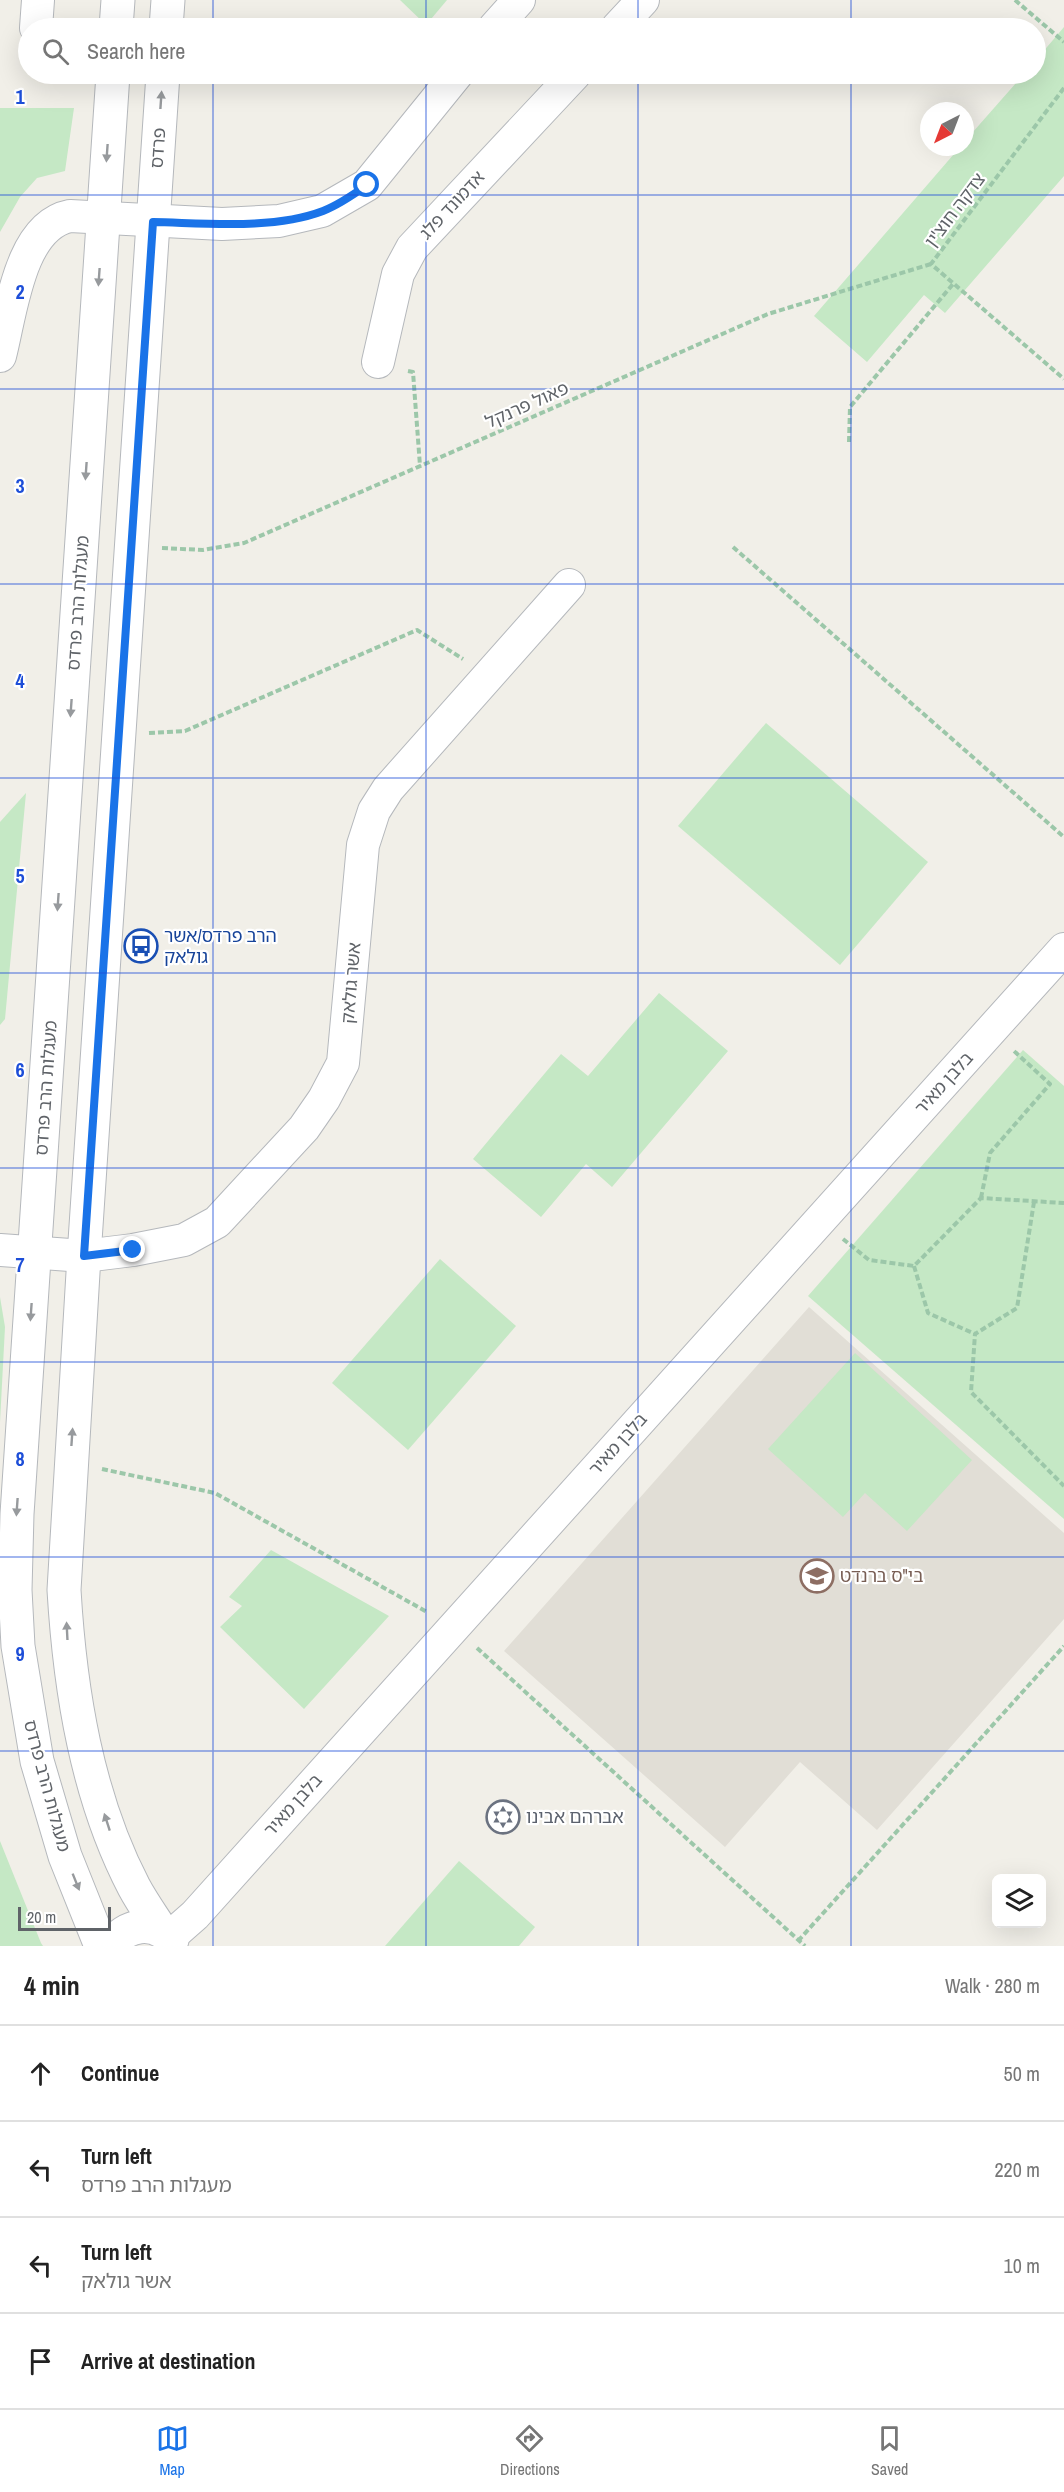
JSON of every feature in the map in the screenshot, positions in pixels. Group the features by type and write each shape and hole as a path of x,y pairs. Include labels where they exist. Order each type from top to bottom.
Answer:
{"street":[{"path":"37,18 38,0"},
{"path":"117,18 118,0"},
{"path":"167,18 168,0"},
{"path":"503,18 519,0"},
{"path":"624,18 638,1"},
{"path":"103,218 112,84"},
{"name":"פרדס","path":"153,222 162,84"},
{"path":"0,356 22,270 37,237 60,218 70,216 222,224 279,220 322,211 367,185 449,84"},
{"name":"אדמונד פלג","path":"378,362 398,274 412,248 565,84"},
{"name":"מעגלות הרב פרדס","path":"101,1946 65,1856 37,1761 18,1646 15,1590 17,1514 103,218"},
{"path":"153,222 66,1527 64,1590 67,1642 86,1750 101,1804 112,1838 134,1888 169,1938"},
{"name":"אשר גולאק","path":"0,1250 84,1256 133,1250 184,1240 217,1222 304,1128 324,1099 344,1063 363,845 374,811 388,789 569,585"},
{"name":"בלבן מאיר","path":"169,1938 195,1915 1064,949"},
{"path":"111,1946 125,1930 149,1926 169,1938"}],"path":[{"path":"1015,0 1036,18"},
{"path":"1046,27 1064,42"},
{"name":"צדקה חוצ'ין","path":"1064,88 931,264 1064,379"},
{"name":"פאול פרנקל","path":"131,546 203,550 244,543 768,314 931,264"},
{"path":"849,442 850,407 953,284"},
{"path":"378,362 413,372 420,466"},
{"path":"733,547 1064,837"},
{"path":"119,735 185,731 417,630 489,676"},
{"path":"914,1266 981,1198 990,1153 1050,1084 991,1031"},
{"path":"981,1198 1064,1203"},
{"path":"975,1334 1017,1308 1035,1202"},
{"path":"819,1221 869,1260 914,1266"},
{"path":"914,1266 928,1313 975,1334"},
{"path":"975,1334 971,1392 1064,1486"},
{"path":"798,1941 1064,1646"}],"shaded area":[{"name":"בי\"ס ברנדט","path":"809,1307 1064,1533 1064,1619 877,1830 800,1762 725,1847 504,1651"}],"green space":[{"path":"400,0 447,0 432,18 419,18"},
{"path":"1064,27 1064,176 945,313 924,295 867,362 814,316 952,156 974,156 974,131 1015,84 1046,84 1046,48"},
{"path":"0,108 74,108 65,171 37,178 20,197 0,232"},
{"path":"766,723 928,862 840,965 678,826"},
{"path":"26,793 5,1019 0,1025 0,822"},
{"path":"659,993 728,1051 612,1187 586,1164 541,1217 473,1159 561,1054 588,1076"},
{"path":"1023,1050 1064,1086 1064,1519 808,1296"},
{"path":"440,1259 516,1326 408,1450 332,1383"},
{"path":"0,1297 5,1327 0,1422"},
{"path":"855,1353 972,1460 907,1531 865,1493 843,1517 768,1449"},
{"path":"271,1550 389,1616 304,1709 220,1627 242,1606 229,1597"},
{"path":"0,1841 41,1943 43,1946 0,1946"},
{"path":"459,1861 535,1927 519,1946 385,1946"}],"place":[{"name":"הרב פרדס/אשר גולאק","path":"141,946"},
{"name":"בי\"ס ברנדט","path":"817,1576"},
{"name":"אברהם אבינו","path":"503,1817"}],"route":[{"path":"133,1250 84,1256 153,222 222,224 279,220 322,211 367,185"}]}
